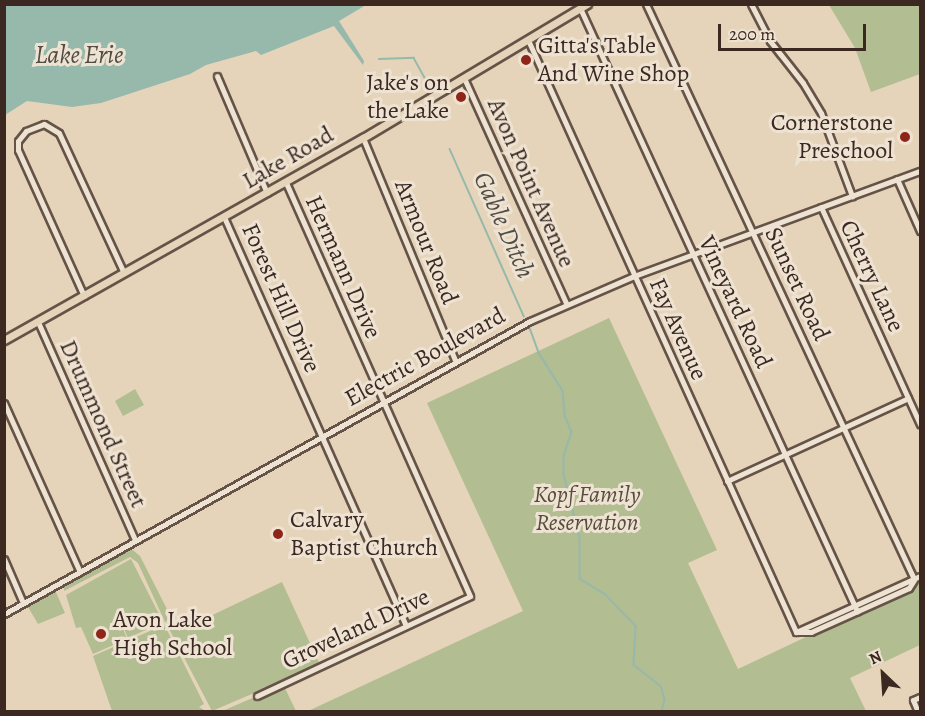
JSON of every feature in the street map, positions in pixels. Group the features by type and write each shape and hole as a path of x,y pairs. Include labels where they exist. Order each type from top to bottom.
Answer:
{"main road":[{"name":"Lake Road","path":"4,340 363,138 583,6"}],"street":[{"name":"Sunset Road","path":"646,4 914,579"},
{"path":"751,4 770,41 813,98 852,196"},
{"name":"Vineyard Road","path":"583,6 693,254 856,608"},
{"name":"Fay Avenue","path":"528,40 796,632 811,632 856,608"},
{"path":"217,76 267,193"},
{"name":"Avon Point Avenue","path":"464,78 566,303"},
{"path":"84,296 18,150 22,134 49,125 59,133 124,273"},
{"name":"Armour Road","path":"363,138 455,360"},
{"name":"Electric Boulevard","path":"4,614 455,360 566,303 921,171"},
{"path":"897,179 921,231"},
{"name":"Hermann Drive","path":"286,182 470,596"},
{"name":"Cherry Lane","path":"821,207 921,424"},
{"name":"Forest Hill Drive","path":"224,217 406,625"},
{"name":"Drummond Street","path":"38,322 135,540"},
{"path":"727,481 908,398"},
{"path":"4,403 80,572"},
{"path":"4,559 23,603"},
{"path":"856,608 909,588 914,579 921,576"},
{"name":"Groveland Drive","path":"257,696 470,596"},
{"path":"918,711 913,700 921,697"}],"green space":[{"path":"829,5 920,5 920,74 871,92 855,48"},
{"name":"Kopf Family Reservation","path":"609,318 717,550 688,563 738,669 920,583 920,645 850,678 866,711 306,712 523,611 427,403"},
{"path":"135,389 144,405 123,416 115,401"},
{"path":"129,547 140,556 172,619 165,622 138,563 130,557 64,591 64,584"},
{"path":"131,559 163,622 128,638 116,611 127,639 93,654 81,627 76,628 66,595"},
{"path":"282,582 320,665 212,711 166,623 173,621 179,631"},
{"path":"55,590 65,613 38,624 28,607 43,598 28,604"},
{"path":"164,624 204,704 199,707 206,711 112,711 93,656 159,627 162,629"},
{"path":"283,684 296,711 220,712 257,696"}],"water":[{"name":"Lake Erie","path":"5,4 366,5 339,21 364,61 363,65 334,26 261,55 256,51 206,65 190,74 101,103 72,107 27,101 5,115"}],"waterway":[{"name":"Gable Ditch","path":"379,59 414,58 431,89"},
{"name":"Gable Ditch","path":"450,149 524,316"},
{"name":"Gable Ditch","path":"530,328 539,353 563,391 565,416 572,432 564,456 564,474 580,538 580,579 605,594 636,626 634,665 661,686 665,699 662,712"}],"place":[{"name":"Gitta's Table And Wine Shop","path":"526,60"},
{"name":"Jake's on the Lake","path":"461,97"},
{"name":"Cornerstone Preschool","path":"905,137"},
{"name":"Calvary Baptist Church","path":"278,534"},
{"name":"Avon Lake High School","path":"101,634"}]}
